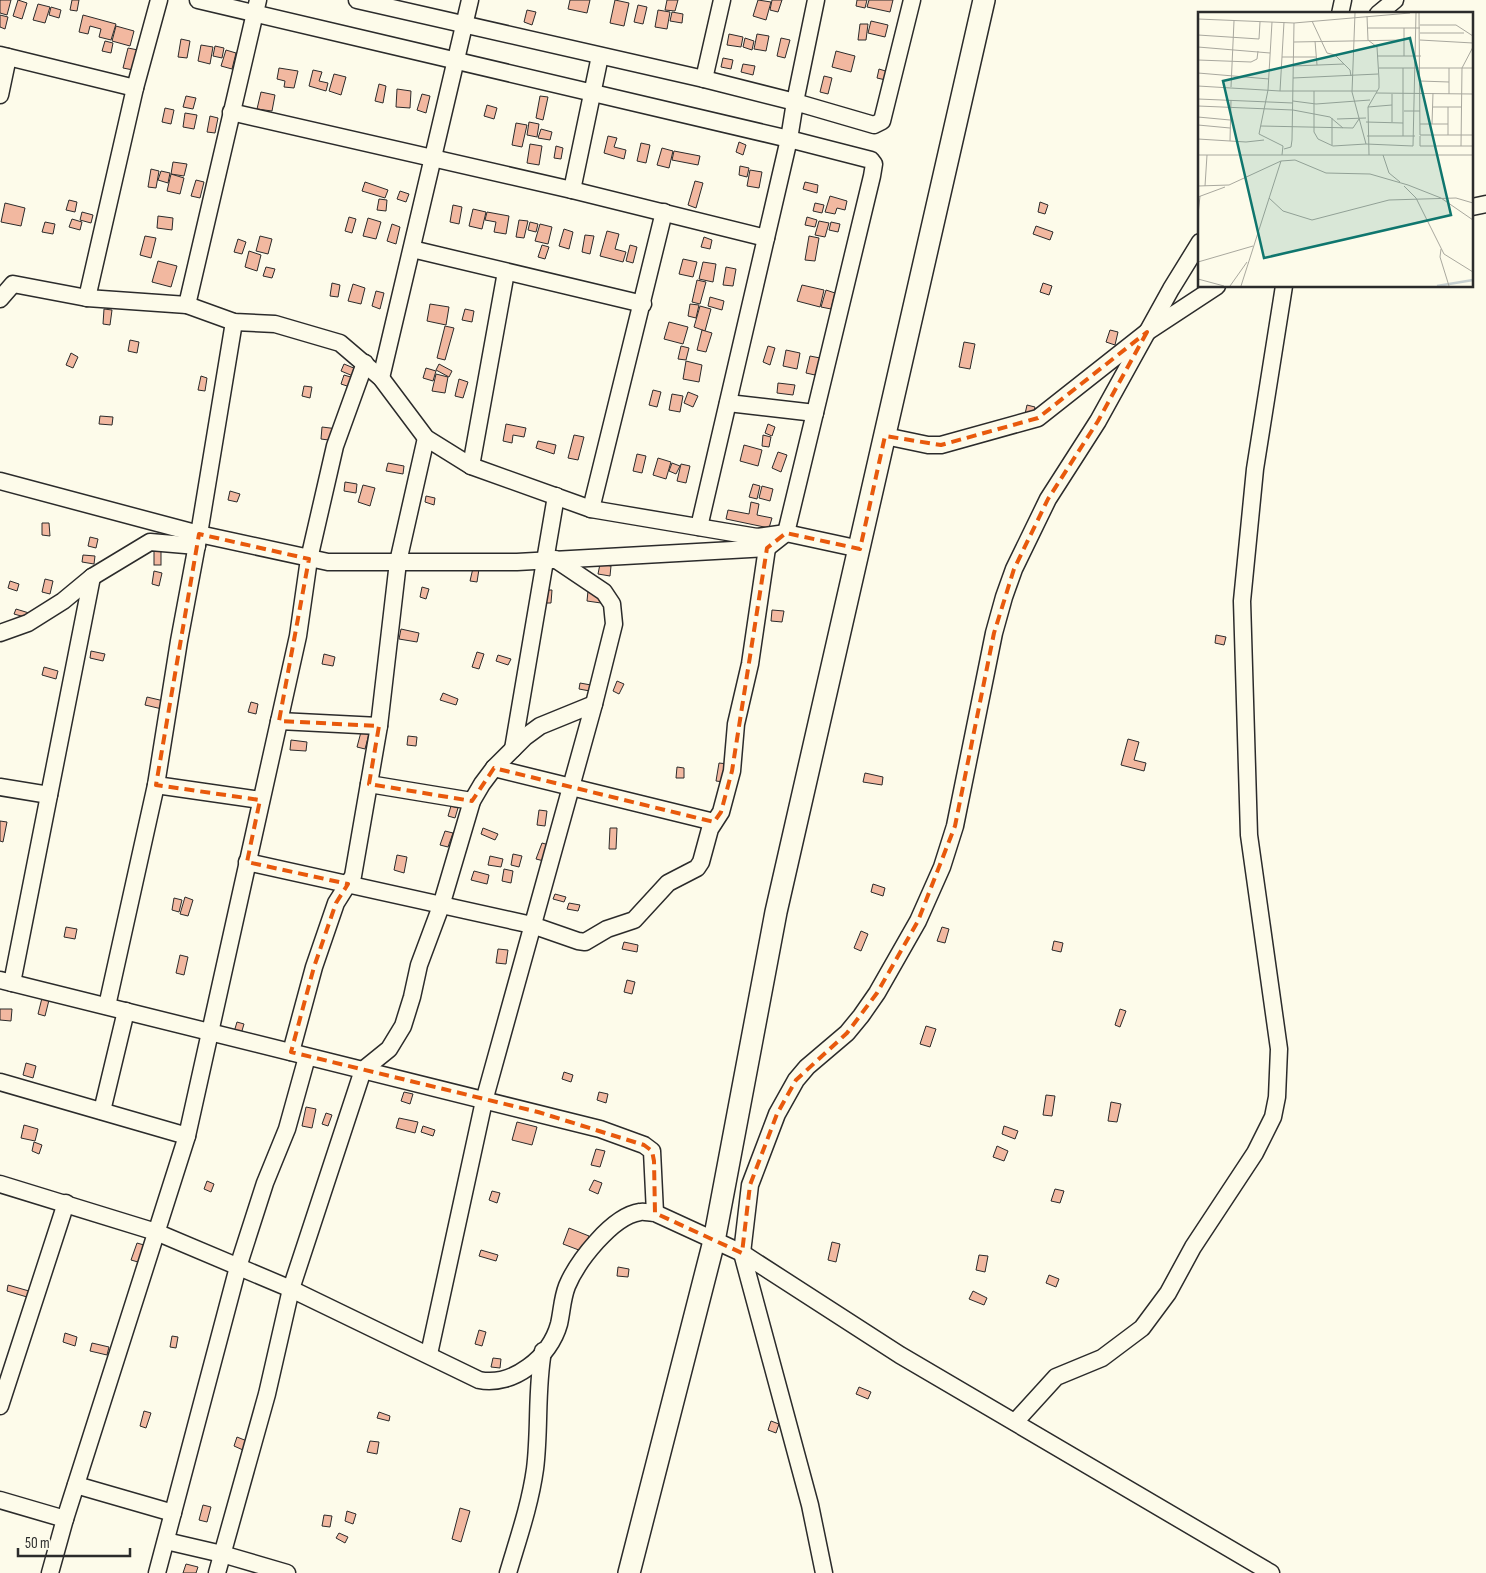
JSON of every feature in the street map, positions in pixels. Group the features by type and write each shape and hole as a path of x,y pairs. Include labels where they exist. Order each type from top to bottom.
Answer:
{"main road":[{"path":"629,1573 714,1242 776,912 984,0"}],"street":[{"path":"86,298 135,88 159,0"},
{"path":"0,481 198,540 328,562 550,560 767,548 786,533 874,164 866,157 457,61 257,6 198,0"},
{"path":"381,378 470,0"},
{"path":"704,79 722,0"},
{"path":"700,527 789,139 816,0"},
{"path":"364,1 704,79 795,102 874,125 882,120 912,0"},
{"path":"1380,12 1395,0"},
{"path":"187,305 257,6"},
{"path":"0,95 4,56 135,88"},
{"path":"572,190 600,56"},
{"path":"231,112 572,190 766,238"},
{"path":"592,509 664,212"},
{"path":"824,1573 810,1505 742,1253 750,1185 777,1114 796,1080 847,1033 877,993 926,903 942,867 955,826 994,633 1014,569 1048,499 1098,422 1147,332 1198,245"},
{"path":"412,249 642,304"},
{"path":"471,466 506,272"},
{"path":"0,299 13,284 86,298 187,305 234,322 275,324 340,343 381,378 426,438 471,466 592,509 757,537 786,533 860,549"},
{"path":"886,436 928,445 941,445 1038,418 1147,332 1214,288"},
{"path":"1015,1422 1056,1377 1102,1358 1142,1328 1168,1294 1193,1248 1255,1153 1273,1116 1277,1097 1279,1049 1249,835 1242,601 1255,470 1284,288"},
{"path":"107,1006 156,785 178,641 198,540 234,322"},
{"path":"50,1573 65,1519 186,1136 260,800 280,721 298,636 309,559 338,434 365,363"},
{"path":"728,403 815,413"},
{"path":"157,1573 238,1267 265,1184 287,1129 314,967 336,903 350,884 353,876 379,726 398,562 426,438"},
{"path":"514,749 550,560 556,496"},
{"path":"0,633 28,623 63,601 92,577 150,542 198,540"},
{"path":"247,862 532,925 578,942 585,942 607,929 634,920 668,883 697,868 701,862 710,829 721,812 732,771 736,724 750,664 767,548"},
{"path":"428,1354 484,1100 569,788 594,704 614,624 612,604 604,592 550,560"},
{"path":"92,577 49,795 6,982 126,1010 299,1055 600,1129 644,1145 652,1151 654,1161 655,1213"},
{"path":"217,1573 267,1394 291,1289 363,1070 389,1049 403,1026 419,965 441,906 472,801 494,768 540,726 594,704"},
{"path":"280,721 379,726"},
{"path":"494,768 569,788 714,822"},
{"path":"369,784 472,801"},
{"path":"156,785 260,800"},
{"path":"0,787 49,795"},
{"path":"102,1111 126,1010"},
{"path":"0,1082 186,1136"},
{"path":"0,1184 156,1232 291,1289 479,1380 492,1382 506,1380 526,1369 553,1338 559,1324 567,1286 590,1249 628,1216 641,1211 655,1213 714,1242 742,1253 900,1355 1271,1573"},
{"path":"0,1406 66,1203"},
{"path":"508,1573 529,1502 535,1470 540,1410 540,1371 543,1351"},
{"path":"76,1485 173,1513"},
{"path":"0,1500 65,1519"},
{"path":"166,1541 222,1554 287,1573"}],"highlighted area":[{"path":"1147,332 1098,421 1048,499 1014,569 994,633 955,826 918,921 877,993 847,1033 796,1080 777,1114 750,1185 742,1253 655,1213 654,1161 652,1151 644,1145 538,1112 291,1052 314,967 336,903 348,884 247,862 260,800 156,785 199,534 309,559 279,721 379,726 369,784 472,801 494,768 714,822 721,812 732,771 767,548 786,533 860,549 885,436 941,445 1038,418"}],"building":[{"path":"0,0 11,0 7,15 0,13"},
{"path":"18,0 27,3 22,19 13,16"},
{"path":"72,0 79,0 77,11 70,10"},
{"path":"570,0 590,0 587,13 568,9"},
{"path":"615,0 629,3 624,26 610,23"},
{"path":"667,0 678,0 675,11 665,10"},
{"path":"758,0 771,2 766,20 753,16"},
{"path":"772,0 782,0 778,12 770,10"},
{"path":"857,0 867,0 865,8 856,6"},
{"path":"869,0 893,0 890,12 867,7"},
{"path":"38,4 50,7 45,23 33,20"},
{"path":"638,5 647,7 643,24 634,22"},
{"path":"51,7 61,10 59,18 49,15"},
{"path":"527,10 536,12 532,25 524,22"},
{"path":"658,10 670,12 667,29 655,27"},
{"path":"672,12 683,14 682,23 670,21"},
{"path":"0,15 8,17 5,29 0,27"},
{"path":"83,15 116,24 111,40 99,37 101,29 90,26 88,34 79,32"},
{"path":"871,21 888,25 885,37 868,33"},
{"path":"860,24 868,24 866,40 858,40"},
{"path":"116,26 134,31 130,46 112,41"},
{"path":"729,34 743,37 741,47 727,45"},
{"path":"757,34 769,36 766,51 754,49"},
{"path":"745,38 754,41 752,50 743,47"},
{"path":"781,38 790,40 785,58 777,56"},
{"path":"181,39 190,41 187,58 178,57"},
{"path":"105,41 113,43 111,53 102,51"},
{"path":"201,45 213,47 210,64 198,61"},
{"path":"215,46 224,48 222,58 213,56"},
{"path":"128,48 138,50 133,70 123,68"},
{"path":"226,50 236,53 232,69 221,66"},
{"path":"836,51 855,56 851,72 832,67"},
{"path":"723,58 733,60 731,69 721,67"},
{"path":"743,64 755,66 753,75 741,72"},
{"path":"279,68 298,71 294,88 284,87 285,81 277,79"},
{"path":"879,69 892,73 890,81 877,78"},
{"path":"313,70 322,72 319,81 328,83 326,91 309,86"},
{"path":"334,74 346,77 341,95 329,91"},
{"path":"824,76 832,78 828,94 820,92"},
{"path":"379,84 386,86 383,103 375,101"},
{"path":"397,89 411,91 410,108 396,107"},
{"path":"261,92 275,95 272,111 257,109"},
{"path":"422,94 430,96 426,113 417,110"},
{"path":"186,96 196,98 193,109 183,107"},
{"path":"540,96 548,97 543,120 536,118"},
{"path":"487,105 497,108 494,119 484,116"},
{"path":"165,108 174,110 171,124 162,122"},
{"path":"185,113 197,115 194,129 183,127"},
{"path":"210,116 218,118 215,133 207,132"},
{"path":"529,122 539,124 537,137 527,135"},
{"path":"516,123 527,125 522,147 512,145"},
{"path":"541,129 552,132 550,140 538,138"},
{"path":"608,136 617,138 614,147 626,150 624,159 604,153"},
{"path":"739,142 746,145 743,155 736,152"},
{"path":"641,143 650,145 646,163 637,161"},
{"path":"530,144 542,146 539,165 527,163"},
{"path":"556,146 563,148 561,159 554,158"},
{"path":"662,148 673,151 669,168 657,165"},
{"path":"674,151 700,156 698,165 672,160"},
{"path":"173,162 187,164 184,176 171,174"},
{"path":"740,166 749,168 747,177 739,175"},
{"path":"151,169 159,171 156,188 148,187"},
{"path":"750,170 762,172 759,188 747,186"},
{"path":"161,171 170,173 168,183 158,180"},
{"path":"171,174 184,178 180,194 167,191"},
{"path":"196,180 204,182 200,198 191,196"},
{"path":"695,181 703,183 696,208 688,205"},
{"path":"365,182 388,190 385,198 362,191"},
{"path":"805,182 818,185 817,193 803,189"},
{"path":"400,191 409,194 406,202 397,199"},
{"path":"830,196 847,201 845,210 837,208 835,214 825,212"},
{"path":"379,199 387,200 386,211 377,210"},
{"path":"69,200 77,202 75,212 66,210"},
{"path":"1040,202 1048,205 1045,214 1038,212"},
{"path":"5,203 25,208 21,226 1,222"},
{"path":"815,203 824,205 822,213 813,211"},
{"path":"453,205 462,207 459,224 450,222"},
{"path":"473,209 486,212 482,229 469,226"},
{"path":"82,212 93,215 91,223 80,220"},
{"path":"487,212 509,216 506,234 494,232 496,222 485,220"},
{"path":"158,216 173,218 172,230 157,228"},
{"path":"349,217 356,219 352,233 345,231"},
{"path":"807,217 817,220 815,227 805,225"},
{"path":"368,218 381,222 376,239 363,236"},
{"path":"72,219 82,222 80,230 69,227"},
{"path":"519,220 528,221 524,238 516,237"},
{"path":"819,221 829,223 825,237 815,235"},
{"path":"45,222 55,224 53,234 42,232"},
{"path":"530,222 538,224 536,232 528,230"},
{"path":"831,222 840,224 838,232 829,230"},
{"path":"392,224 400,227 396,244 387,241"},
{"path":"540,224 552,227 548,244 535,241"},
{"path":"1036,226 1053,232 1050,240 1033,234"},
{"path":"564,229 573,232 569,249 559,246"},
{"path":"607,231 619,234 615,249 626,252 623,262 600,256"},
{"path":"585,235 594,236 590,254 582,252"},
{"path":"145,236 156,238 151,258 140,255"},
{"path":"260,236 272,239 268,254 256,251"},
{"path":"809,236 819,238 815,261 805,260"},
{"path":"704,237 712,240 710,249 701,247"},
{"path":"238,239 246,242 242,254 234,252"},
{"path":"542,245 549,247 545,259 538,257"},
{"path":"630,245 637,247 633,263 626,261"},
{"path":"249,251 261,255 257,271 245,267"},
{"path":"683,259 697,262 693,277 679,274"},
{"path":"158,261 177,266 171,287 152,282"},
{"path":"703,262 716,264 713,282 699,279"},
{"path":"266,267 275,269 272,278 263,276"},
{"path":"726,267 736,269 733,286 723,285"},
{"path":"697,280 706,282 700,304 692,302"},
{"path":"332,283 340,285 338,297 330,296"},
{"path":"1043,283 1052,286 1049,295 1040,292"},
{"path":"353,284 365,288 361,304 348,301"},
{"path":"802,285 824,290 820,307 797,301"},
{"path":"826,290 835,293 831,309 821,307"},
{"path":"376,291 384,293 380,309 372,306"},
{"path":"710,297 724,301 722,310 708,306"},
{"path":"430,304 449,307 446,325 427,321"},
{"path":"690,304 699,305 696,318 688,316"},
{"path":"700,306 711,309 705,331 694,327"},
{"path":"104,309 112,310 110,325 103,324"},
{"path":"465,309 474,311 472,322 462,320"},
{"path":"669,322 688,327 683,344 664,339"},
{"path":"445,326 454,328 445,360 437,358"},
{"path":"702,330 712,333 706,352 697,350"},
{"path":"1110,330 1118,332 1115,345 1106,342"},
{"path":"130,340 139,342 137,353 128,351"},
{"path":"964,342 975,344 970,369 959,367"},
{"path":"681,346 689,348 686,360 678,359"},
{"path":"768,346 775,348 770,365 763,362"},
{"path":"786,350 800,353 797,369 783,366"},
{"path":"71,353 78,357 73,368 66,365"},
{"path":"810,356 820,358 815,375 806,373"},
{"path":"686,361 702,365 699,382 683,379"},
{"path":"344,364 356,369 353,376 341,371"},
{"path":"439,364 452,371 449,377 436,370"},
{"path":"426,368 436,371 433,381 423,378"},
{"path":"436,374 448,377 445,393 432,391"},
{"path":"344,375 354,378 350,387 341,384"},
{"path":"201,376 207,378 205,391 198,390"},
{"path":"459,379 468,382 463,398 455,396"},
{"path":"778,383 795,385 793,395 777,393"},
{"path":"304,386 312,387 310,398 302,396"},
{"path":"653,390 661,392 657,407 649,405"},
{"path":"688,392 698,396 693,407 684,403"},
{"path":"672,394 683,396 680,412 669,410"},
{"path":"1027,405 1035,407 1033,415 1025,414"},
{"path":"100,416 113,417 112,425 99,424"},
{"path":"506,424 526,428 524,437 513,435 512,443 503,441"},
{"path":"768,424 775,427 772,436 765,433"},
{"path":"322,427 338,429 336,441 321,439"},
{"path":"574,435 584,437 578,460 568,458"},
{"path":"763,435 771,437 769,447 762,446"},
{"path":"538,441 556,445 554,454 536,448"},
{"path":"744,445 762,450 758,466 740,461"},
{"path":"778,452 787,455 781,472 772,468"},
{"path":"637,454 646,456 642,473 633,471"},
{"path":"658,458 671,462 666,479 653,475"},
{"path":"388,463 404,466 403,474 386,471"},
{"path":"672,463 680,466 676,474 669,471"},
{"path":"681,464 690,466 686,483 677,481"},
{"path":"345,482 357,484 356,493 344,491"},
{"path":"753,484 760,486 757,499 749,497"},
{"path":"363,485 375,488 370,506 358,502"},
{"path":"762,486 773,489 770,501 759,498"},
{"path":"230,491 240,494 237,502 228,500"},
{"path":"426,496 435,498 434,505 425,502"},
{"path":"751,502 759,504 757,515 772,518 769,528 726,519 728,510 749,514"},
{"path":"42,523 49,523 50,536 42,535"},
{"path":"90,537 98,539 96,548 88,546"},
{"path":"154,550 161,550 161,565 154,565"},
{"path":"83,555 95,556 94,564 82,562"},
{"path":"600,564 611,566 610,576 598,574"},
{"path":"473,568 479,569 477,582 470,581"},
{"path":"154,571 162,573 159,586 152,584"},
{"path":"45,579 53,581 50,594 42,592"},
{"path":"10,581 19,584 17,591 8,588"},
{"path":"422,587 429,589 426,599 420,597"},
{"path":"544,590 552,590 551,603 544,603"},
{"path":"588,591 602,593 601,603 587,601"},
{"path":"16,609 29,613 28,618 14,614"},
{"path":"772,610 784,611 782,622 771,621"},
{"path":"401,629 419,633 417,642 399,639"},
{"path":"1216,635 1226,637 1224,645 1215,643"},
{"path":"91,651 105,654 103,661 90,658"},
{"path":"477,652 484,654 479,669 472,667"},
{"path":"324,654 335,657 333,666 322,664"},
{"path":"498,655 511,659 508,665 496,661"},
{"path":"44,667 58,671 56,679 42,675"},
{"path":"617,681 624,684 619,694 613,691"},
{"path":"580,683 591,685 590,691 579,689"},
{"path":"443,693 458,699 456,705 440,700"},
{"path":"147,697 164,701 162,709 145,705"},
{"path":"251,702 258,704 256,714 248,712"},
{"path":"361,732 369,734 365,749 357,747"},
{"path":"408,736 417,737 416,746 407,745"},
{"path":"1128,739 1139,742 1134,760 1146,763 1144,771 1121,765"},
{"path":"291,740 307,742 306,751 290,750"},
{"path":"719,763 728,764 724,782 716,781"},
{"path":"677,767 684,768 684,778 676,778"},
{"path":"865,773 883,777 882,785 863,782"},
{"path":"451,806 458,808 455,818 448,816"},
{"path":"539,810 547,811 545,826 537,825"},
{"path":"0,821 7,822 3,842 0,841"},
{"path":"483,828 498,834 495,840 481,834"},
{"path":"610,828 617,828 616,849 609,849"},
{"path":"445,831 453,833 448,847 440,845"},
{"path":"542,843 549,845 544,861 536,859"},
{"path":"513,854 522,856 519,867 511,865"},
{"path":"397,855 407,857 404,873 394,870"},
{"path":"490,856 503,859 501,867 488,865"},
{"path":"504,869 513,871 511,883 502,881"},
{"path":"474,871 489,875 487,884 471,880"},
{"path":"873,884 885,888 883,896 871,892"},
{"path":"555,894 566,897 564,902 553,899"},
{"path":"185,897 193,900 188,916 180,914"},
{"path":"174,898 182,900 179,912 172,910"},
{"path":"569,903 580,905 578,911 567,909"},
{"path":"66,927 77,929 75,939 64,937"},
{"path":"942,927 949,929 945,943 937,941"},
{"path":"861,931 868,934 861,951 854,948"},
{"path":"1054,941 1063,943 1061,952 1052,950"},
{"path":"624,942 638,945 637,952 622,949"},
{"path":"498,949 508,950 506,964 496,963"},
{"path":"180,955 188,957 184,975 176,973"},
{"path":"627,980 635,982 632,994 624,992"},
{"path":"42,998 49,1000 45,1016 38,1014"},
{"path":"0,1009 12,1009 11,1021 0,1020"},
{"path":"1120,1009 1126,1011 1120,1027 1115,1025"},
{"path":"237,1022 244,1024 241,1034 234,1032"},
{"path":"926,1026 936,1029 930,1047 920,1044"},
{"path":"26,1063 36,1066 33,1078 23,1075"},
{"path":"564,1072 573,1075 571,1082 562,1079"},
{"path":"404,1092 413,1094 410,1104 401,1101"},
{"path":"599,1092 608,1094 606,1103 597,1100"},
{"path":"1046,1095 1055,1096 1052,1116 1043,1115"},
{"path":"1111,1102 1121,1104 1117,1122 1108,1121"},
{"path":"306,1107 316,1109 312,1128 302,1126"},
{"path":"326,1113 332,1115 328,1126 322,1124"},
{"path":"399,1118 418,1122 415,1133 396,1128"},
{"path":"517,1122 537,1127 532,1145 512,1140"},
{"path":"24,1125 38,1129 35,1141 21,1138"},
{"path":"423,1126 435,1130 433,1136 421,1132"},
{"path":"1004,1126 1018,1131 1015,1139 1002,1134"},
{"path":"34,1142 42,1145 39,1154 32,1151"},
{"path":"997,1146 1008,1151 1004,1161 993,1157"},
{"path":"596,1149 605,1151 600,1167 591,1165"},
{"path":"594,1180 602,1183 598,1194 589,1190"},
{"path":"207,1181 214,1184 211,1192 204,1189"},
{"path":"1055,1189 1064,1191 1060,1203 1051,1201"},
{"path":"492,1191 500,1193 497,1203 489,1200"},
{"path":"569,1228 589,1236 584,1252 563,1244"},
{"path":"832,1242 840,1244 836,1262 828,1260"},
{"path":"137,1243 144,1245 138,1262 131,1260"},
{"path":"481,1250 498,1255 496,1261 479,1256"},
{"path":"979,1255 988,1256 985,1272 976,1270"},
{"path":"618,1267 629,1269 628,1277 617,1276"},
{"path":"1049,1275 1059,1279 1056,1287 1046,1283"},
{"path":"8,1285 29,1291 27,1297 7,1291"},
{"path":"973,1291 987,1298 984,1305 969,1299"},
{"path":"479,1330 486,1332 482,1346 475,1344"},
{"path":"65,1333 77,1337 75,1346 63,1342"},
{"path":"172,1336 178,1337 176,1348 170,1347"},
{"path":"92,1343 109,1347 107,1355 90,1351"},
{"path":"493,1358 501,1359 500,1368 491,1367"},
{"path":"859,1387 871,1392 868,1399 856,1394"},
{"path":"144,1411 151,1413 146,1428 140,1426"},
{"path":"379,1412 390,1416 389,1421 377,1418"},
{"path":"771,1421 779,1424 776,1433 768,1430"},
{"path":"237,1437 247,1441 243,1450 234,1446"},
{"path":"370,1441 379,1442 377,1454 367,1452"},
{"path":"203,1505 211,1507 207,1522 199,1520"},
{"path":"460,1508 470,1511 461,1542 452,1539"},
{"path":"347,1511 356,1514 353,1524 345,1521"},
{"path":"324,1515 332,1516 330,1527 322,1526"},
{"path":"339,1533 348,1537 345,1543 336,1538"},
{"path":"186,1564 198,1567 196,1573 183,1573"}]}
